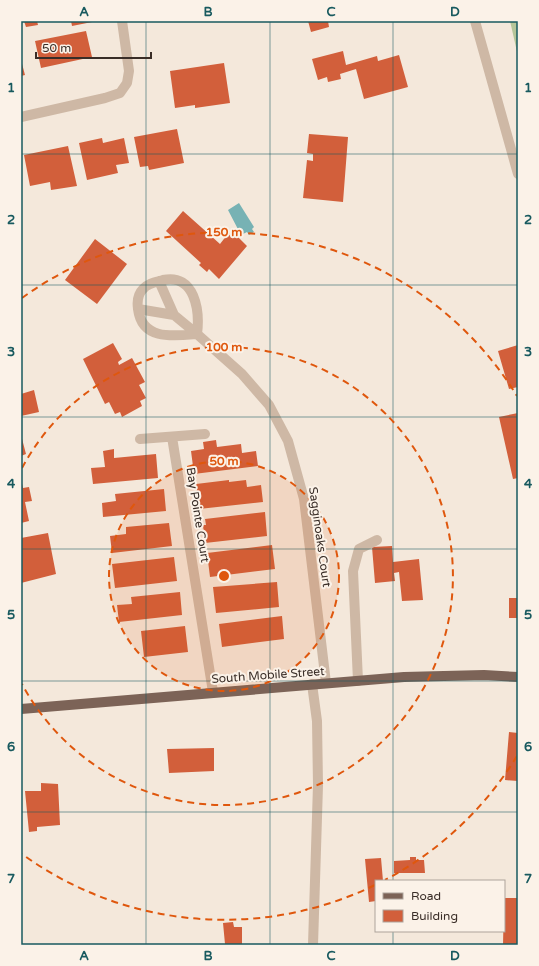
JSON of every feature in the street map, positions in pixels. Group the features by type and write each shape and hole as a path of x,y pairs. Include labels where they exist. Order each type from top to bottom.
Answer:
{"main road":[{"name":"South Mobile Street","path":"21,709 326,683 484,675 518,677"}],"street":[{"path":"21,117 99,100 120,93 128,83 129,71 122,21"},
{"path":"475,21 518,174"},
{"path":"177,279 188,286 194,297 199,318 197,334 169,337 155,333 143,324 138,309 139,295 149,284 177,279"},
{"path":"159,281 174,316"},
{"path":"138,309 174,316"},
{"name":"Sagginoaks Court","path":"174,316 197,334 242,374 269,405 288,441 304,499 326,683"},
{"path":"140,439 205,434"},
{"name":"Bay Pointe Court","path":"172,437 213,692"},
{"path":"358,681 353,571 359,549 377,540"},
{"path":"312,684 317,721 318,785 313,945"}],"green space":[{"path":"510,21 518,21 518,56"}],"water":[{"path":"239,203 254,227 252,229 254,232 249,235 247,232 241,235 228,210"}],"building":[{"path":"24,21 37,21 38,25 26,27"},
{"path":"71,21 92,21 92,22 72,26"},
{"path":"308,21 328,21 329,27 311,32"},
{"path":"86,31 92,57 41,68 35,41"},
{"path":"343,51 346,65 377,56 378,61 399,55 408,87 364,99 356,69 340,74 341,79 328,82 327,77 318,80 312,59"},
{"path":"21,60 25,75 21,76"},
{"path":"224,63 230,103 195,108 195,105 175,108 170,71"},
{"path":"177,129 184,163 149,170 148,166 140,167 134,137"},
{"path":"309,134 348,137 343,202 303,198 307,160 313,161 313,154 307,153"},
{"path":"102,138 103,143 124,138 129,163 116,165 118,173 87,180 79,143"},
{"path":"68,146 77,186 51,190 50,182 30,186 24,155"},
{"path":"183,211 220,244 227,235 235,234 247,246 219,279 209,269 207,272 199,265 201,263 166,231"},
{"path":"95,239 127,264 97,304 65,280"},
{"path":"113,343 122,359 118,362 119,365 132,358 145,382 139,385 146,398 140,401 142,406 122,417 120,412 115,414 109,402 105,404 83,359"},
{"path":"518,345 518,387 509,389 498,351"},
{"path":"34,390 39,412 21,416 21,394"},
{"path":"518,413 518,478 513,479 499,417"},
{"path":"21,435 26,454 21,456"},
{"path":"216,440 217,447 241,444 242,453 256,451 258,466 194,474 191,451 204,449 203,442"},
{"path":"114,449 114,458 156,454 158,478 93,484 91,468 105,467 103,451"},
{"path":"21,479 23,488 29,487 32,501 25,502 29,521 21,523"},
{"path":"229,480 229,482 246,480 247,487 261,485 263,502 199,509 196,484"},
{"path":"164,489 166,511 103,517 102,503 116,501 115,494"},
{"path":"265,512 267,536 205,543 203,525 206,525 205,519"},
{"path":"169,523 172,546 112,553 110,536 126,534 126,527"},
{"path":"48,533 56,574 21,583 21,538"},
{"path":"272,545 275,569 210,577 207,553"},
{"path":"392,546 393,562 419,559 423,600 402,601 399,572 394,573 395,581 375,583 372,547"},
{"path":"174,557 177,581 115,588 112,564"},
{"path":"277,582 279,607 216,613 213,587"},
{"path":"180,592 182,615 119,622 117,605 132,604 131,597"},
{"path":"509,598 518,598 518,618 509,618"},
{"path":"282,616 284,639 222,647 219,624"},
{"path":"185,626 188,652 144,657 141,631"},
{"path":"509,732 518,733 518,781 505,780"},
{"path":"214,748 214,771 169,773 167,749"},
{"path":"41,783 58,784 60,825 37,827 37,831 29,832 25,791 41,791"},
{"path":"410,857 416,857 416,860 424,860 425,873 394,873 394,861 410,860"},
{"path":"381,858 383,880 375,880 375,901 369,902 365,859"},
{"path":"505,898 518,898 518,945 503,945 503,932 505,932"},
{"path":"233,922 234,927 242,927 242,944 225,944 223,923"}]}
